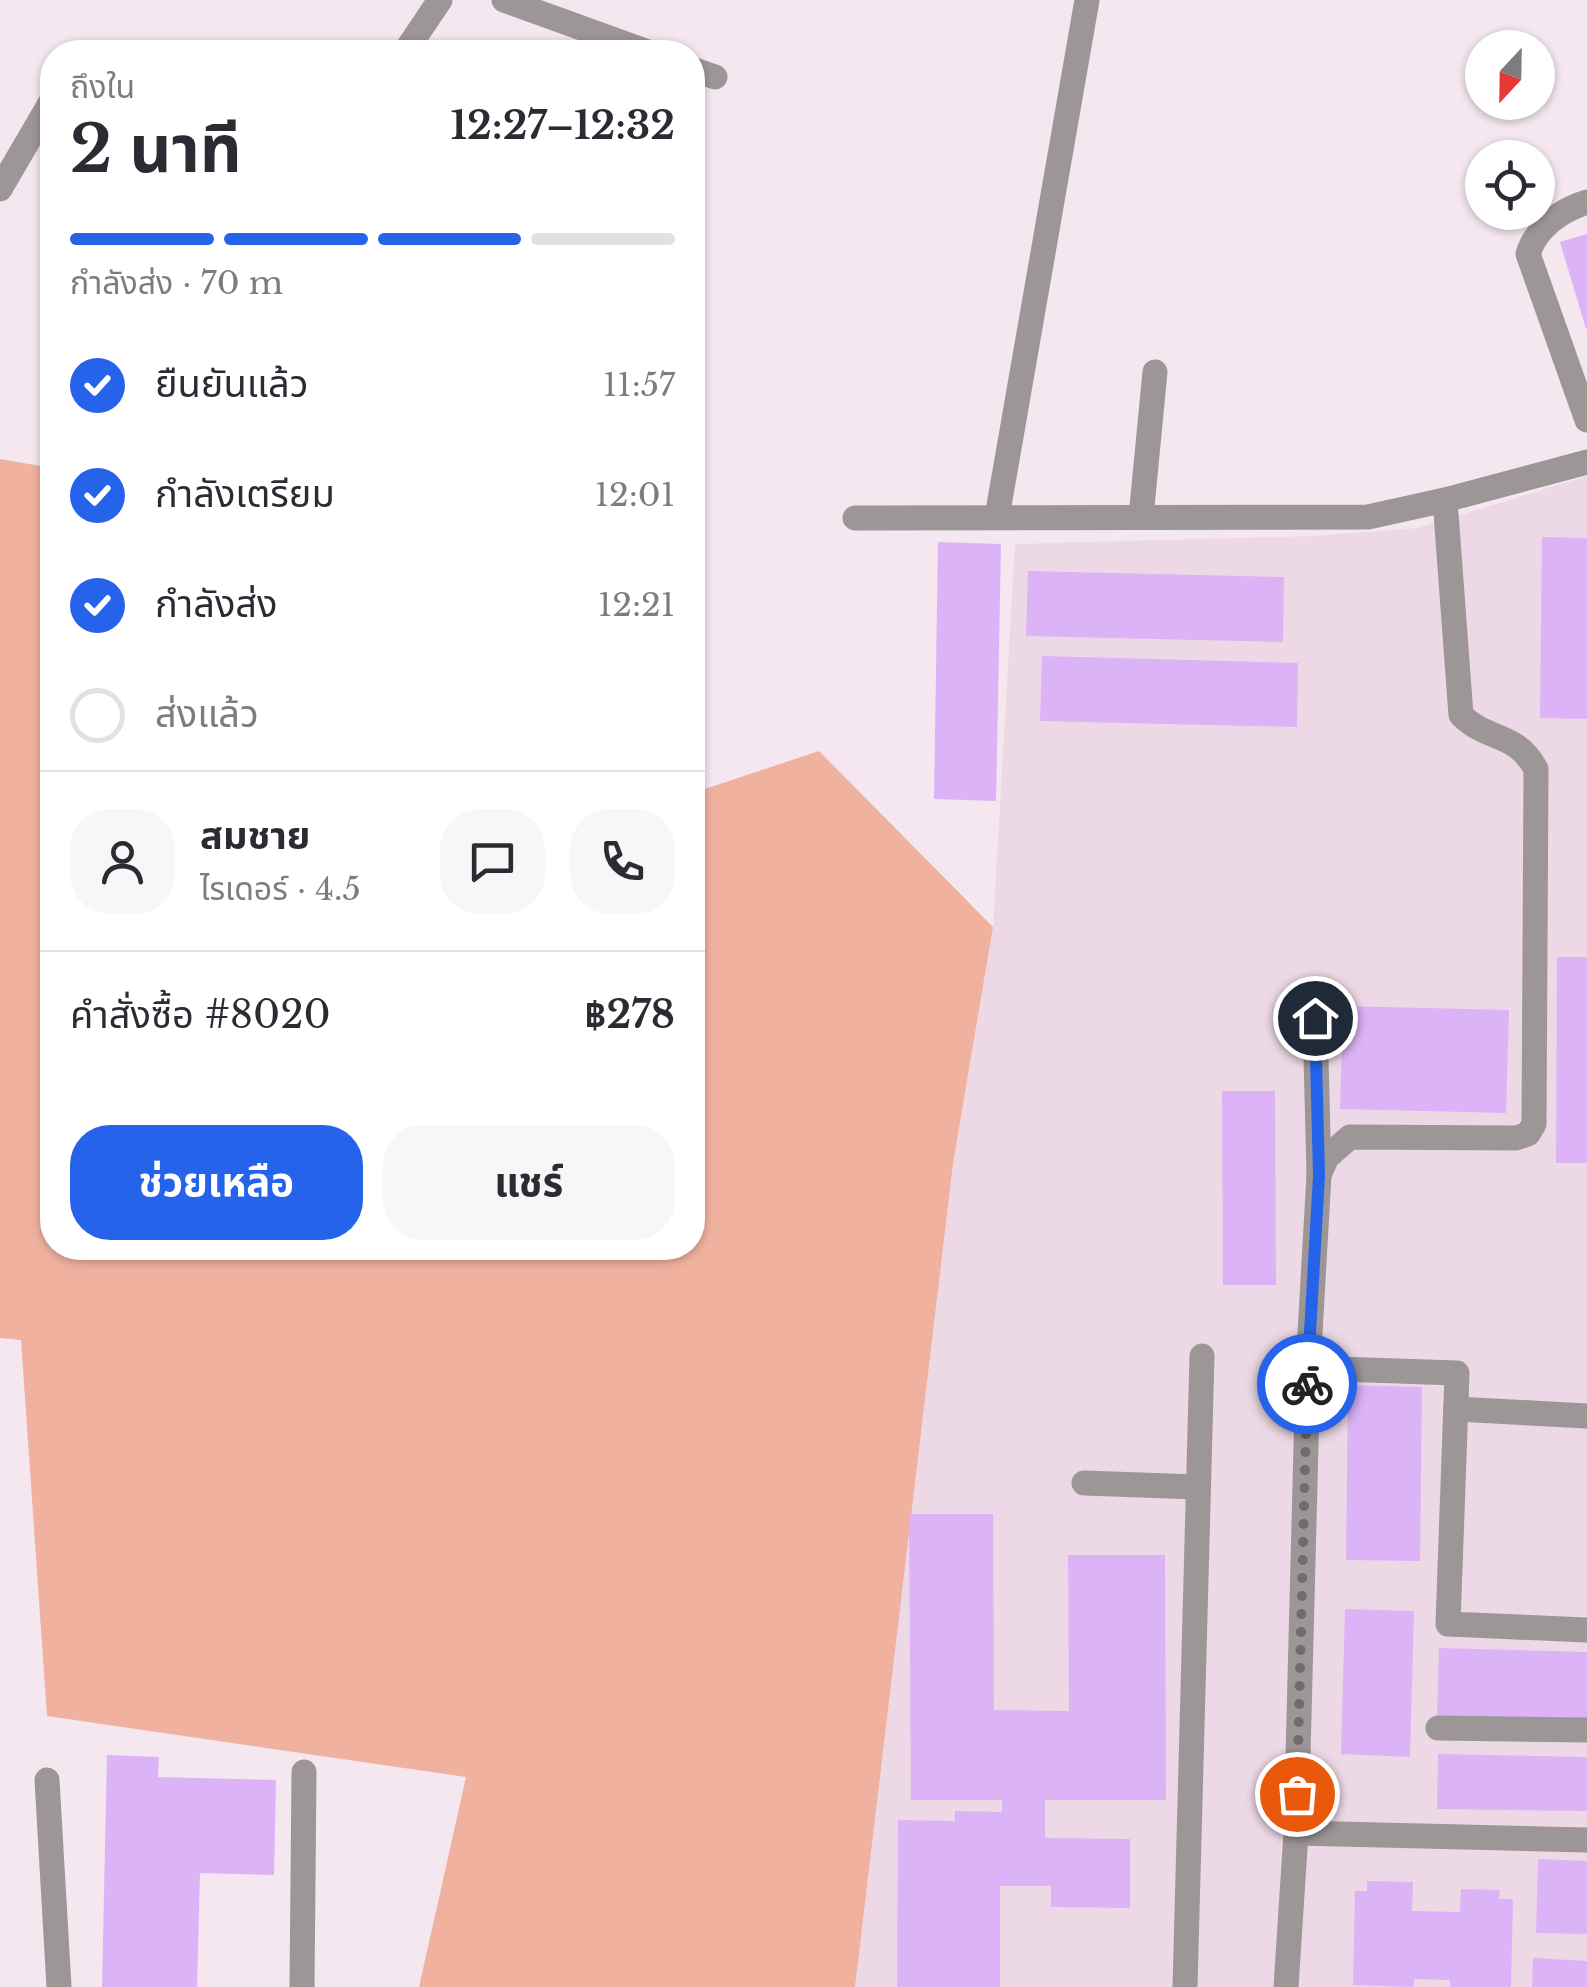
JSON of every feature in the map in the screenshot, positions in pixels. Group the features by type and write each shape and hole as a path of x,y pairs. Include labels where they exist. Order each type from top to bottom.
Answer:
{"street":[{"path":"413,40 440,0"},
{"path":"504,0 615,40"},
{"path":"997,517 1086,0"},
{"path":"0,189 40,121"},
{"path":"1587,202 1552,220 1534,236 1528,254 1587,420"},
{"path":"1141,517 1155,372"},
{"path":"855,518 1368,516 1587,462"},
{"path":"1319,1176 1328,1157 1350,1136 1516,1138 1528,1134 1534,1124 1536,769 1526,750 1472,726 1461,715 1445,500"},
{"path":"1286,1987 1296,1833 1308,1368 1319,1176 1315,1018"},
{"path":"1185,1987 1202,1356"},
{"path":"1308,1368 1457,1372 1448,1624 1587,1630"},
{"path":"1456,1409 1587,1416"},
{"path":"1084,1482 1197,1487"},
{"path":"1438,1728 1587,1730"},
{"path":"302,1987 304,1772"},
{"path":"47,1780 59,1987"},
{"path":"1296,1833 1587,1840"}],"shaded area":[{"path":"0,459 40,466 40,1260 705,1260 705,789 819,751 993,927 953,1164 855,1987 419,1987 466,1777 47,1716 21,1340 0,1338"},
{"path":"1587,476 1587,1987 855,1987 953,1164 993,927 1015,544 1312,536 1418,528"}],"building":[{"path":"1587,234 1587,328 1586,329 1560,242"},
{"path":"1542,537 1587,538 1587,719 1540,718"},
{"path":"938,542 1001,544 996,801 934,799"},
{"path":"1028,571 1284,577 1283,642 1026,636"},
{"path":"1042,656 1298,663 1297,727 1040,721"},
{"path":"1557,957 1587,957 1587,1163 1556,1163"},
{"path":"1343,1006 1509,1010 1506,1113 1340,1109"},
{"path":"1222,1091 1275,1091 1276,1285 1223,1285"},
{"path":"1348,1385 1422,1387 1420,1561 1346,1560"},
{"path":"909,1514 993,1514 994,1710 1069,1711 1068,1555 1165,1555 1166,1800 1045,1800 1045,1838 1130,1839 1130,1908 1051,1907 1051,1886 1000,1886 1000,1987 897,1987 898,1820 955,1821 955,1811 1002,1812 1002,1800 911,1800"},
{"path":"1345,1609 1414,1611 1410,1757 1341,1754"},
{"path":"1439,1648 1587,1652 1587,1723 1437,1719"},
{"path":"1438,1754 1587,1757 1587,1811 1437,1809"},
{"path":"107,1755 159,1757 158,1777 276,1780 274,1875 200,1873 197,1987 102,1987"},
{"path":"1538,1859 1587,1861 1587,1934 1536,1933"},
{"path":"1367,1881 1413,1882 1412,1911 1460,1912 1461,1889 1500,1890 1499,1899 1513,1899 1511,1987 1450,1987 1450,1980 1414,1979 1414,1987 1353,1985 1355,1891 1367,1891"},
{"path":"1533,1958 1587,1961 1587,1987 1532,1987"}],"way so far":[{"path":"1297,1794 1307,1384"}],"route":[{"path":"1307,1384 1319,1176 1315,1018"}]}
